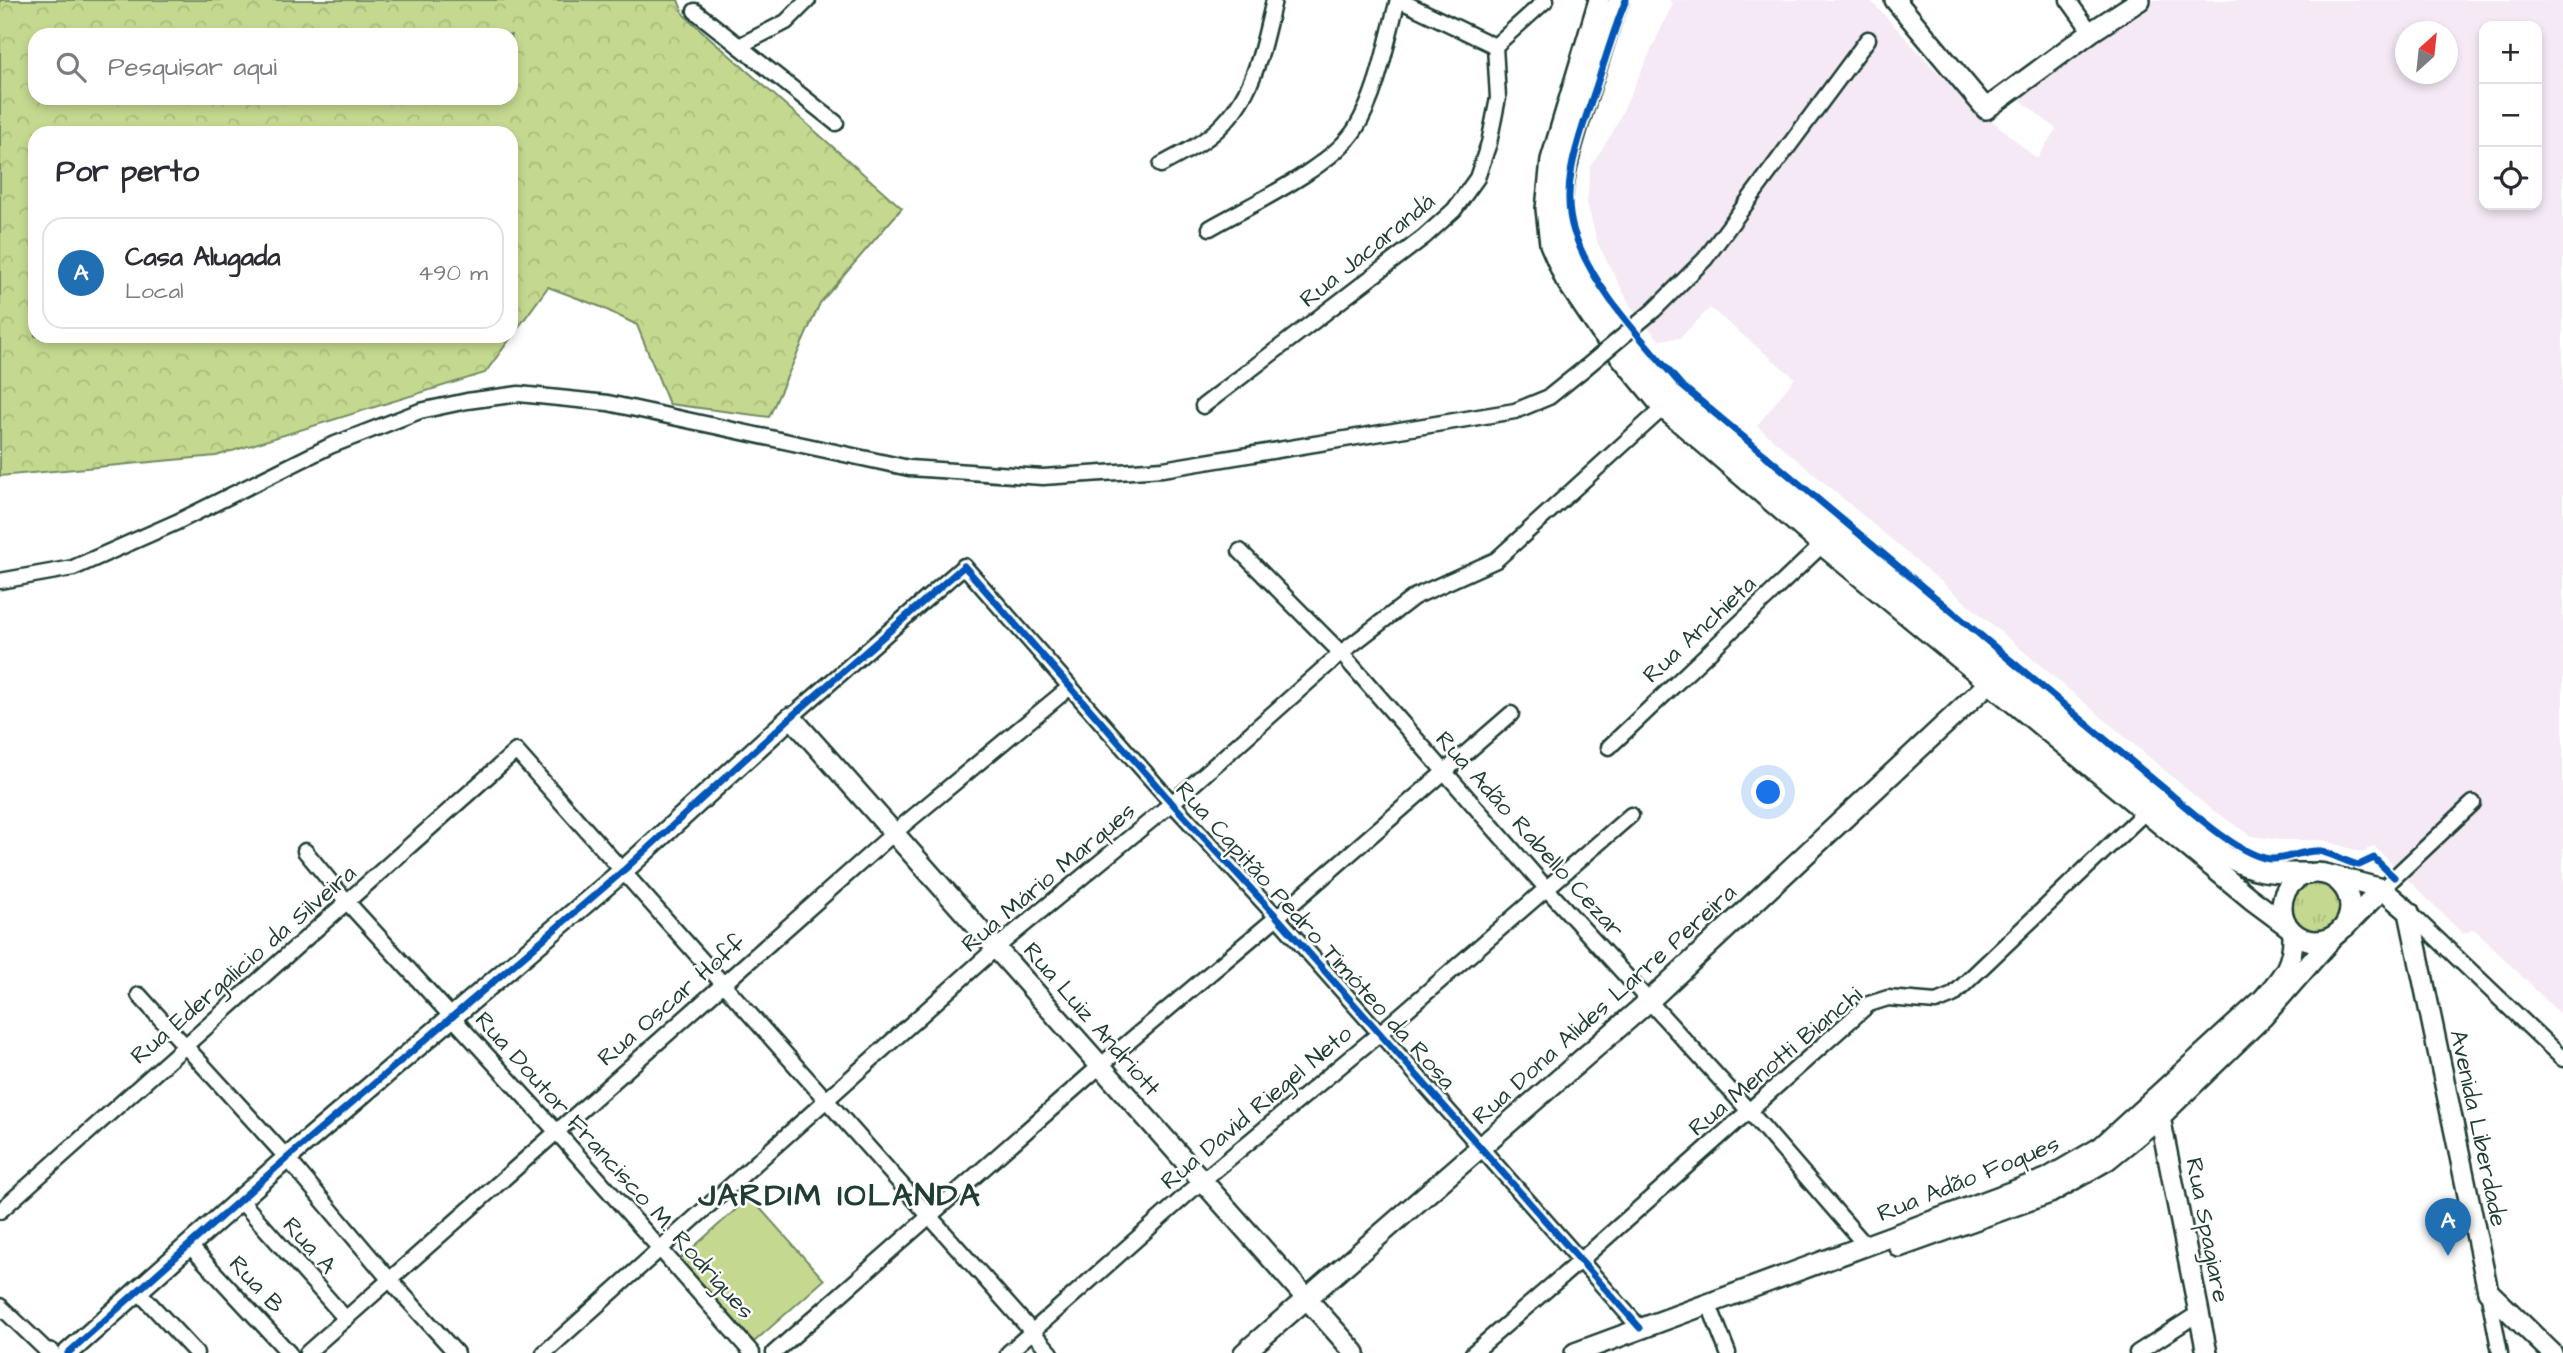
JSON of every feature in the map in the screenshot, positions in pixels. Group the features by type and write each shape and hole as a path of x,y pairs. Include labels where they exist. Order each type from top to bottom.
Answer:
{"main road":[{"path":"1599,0 1551,160 1546,209 1550,244 1565,279 1602,334 1663,408 1822,545 2251,900 2289,929 2312,941 2323,941 2337,933 2350,910 2349,900 2339,882 2329,876"},
{"path":"1619,0 1567,161 1563,207 1565,238 1577,269 1613,325 1674,398 2224,855 2244,867 2271,873 2329,876 2382,889 2409,912"},
{"path":"1895,0 1986,108 2136,2"},
{"name":"Rua Dona Alides Larre Pereira","path":"1244,1353 1649,1001 1989,684"},
{"path":"68,1353 287,1158 623,871 791,717"},
{"name":"Rua Luiz Andriott","path":"791,717 1356,1353"},
{"path":"2289,929 2282,915 2284,893 2298,877 2308,873"},
{"name":"Rua Adão Foques","path":"1608,1353 2050,1193 2107,1160 2160,1117 2262,1018 2337,933 2382,889"},
{"name":"Avenida Liberdade","path":"2409,912 2488,1291"},
{"name":"Rua Adão Foques","path":"1575,1353 2046,1179 2101,1147 2262,1000 2284,975 2293,954 2289,929"},
{"name":"Rua Spagiare","path":"2160,1117 2207,1353"},
{"path":"2488,1291 2552,1353"}],"street":[{"path":"739,46 786,22 808,0"},
{"path":"1161,164 1204,140 1228,119 1244,98 1257,69 1275,0"},
{"path":"1210,228 1306,173 1355,130 1371,96 1399,0 1495,46 1546,0"},
{"path":"2068,0 2091,32"},
{"path":"695,11 836,123"},
{"path":"0,581 73,568 177,522 330,446 420,411 519,394 608,403 909,468 1043,477 1163,469 1515,411 1549,397 1654,310 1705,259 1868,39"},
{"name":"Rua Jacarandá","path":"1203,406 1424,237 1454,210 1477,178 1489,143 1498,98 1495,46"},
{"name":"Rua Mário Marques","path":"544,1353 997,947 1172,803 1341,653 1414,597 1496,560 1663,408"},
{"name":"Rua Anchieta","path":"1609,747 1822,545"},
{"name":"Rua Adão Rabello Cezar","path":"1240,551 1341,653 1546,888 1749,1111 1866,1246"},
{"name":"Rua Capitão Pedro Timóteo da Rosa","path":"791,717 964,566 1640,1328"},
{"name":"Rua Oscar Hoff","path":"307,1353 895,832 1070,687"},
{"path":"774,1353 1100,1066 1511,714"},
{"name":"Rua Edergalicio da Silveira","path":"0,1211 516,751 623,871"},
{"path":"2382,889 2473,803"},
{"name":"Rua Menotti Bianchi","path":"1473,1353 1869,1004 1888,998 1936,1002 1953,995 2146,811"},
{"name":"Rua David Riegel Neto","path":"1007,1353 1202,1181 1380,1033 1631,815"},
{"name":"Rua Doutor Francisco M. Rodrigues","path":"304,850 348,903 556,1131 752,1353"},
{"path":"623,871 1051,1353"},
{"path":"2409,912 2563,1059"},
{"path":"139,995 287,1158 389,1279 456,1353"},
{"name":"Rua A","path":"241,1201 346,1320"},
{"name":"Rua B","path":"190,1246 289,1353"},
{"name":"Avenida Liberdade","path":"2488,1291 2500,1353"},
{"path":"139,1292 196,1353"},
{"path":"0,1306 49,1353"},
{"path":"2137,1353 2199,1313"},
{"path":"1713,1315 1728,1353"}],"shaded area":[{"path":"1668,0 1870,0 1943,78 2037,159 2056,129 2011,92 2145,0 2563,0 2563,1017 2474,929 2463,934 2374,846 2361,852 2322,840 2280,840 2251,836 2208,807 1757,426 1795,378 1710,308 1680,338 1659,340 1631,307 1598,244 1587,203 1590,167 1613,132 1673,3"}],"green space":[{"path":"0,0 678,0 684,15 902,208 820,303 769,417 669,404 637,325 601,307 548,287 518,328 518,126 28,126 28,343 507,343 485,373 216,456 0,476"},
{"path":"2316,877 2335,885 2343,904 2335,923 2316,931 2297,923 2289,904 2297,885"},
{"path":"750,1197 824,1280 754,1342 680,1259"}],"cycle path":[{"path":"1626,0 1574,156 1569,194 1570,213 1583,254 1606,294 1681,385 2226,838 2256,855 2270,859 2318,851 2359,865 2374,858 2394,877"},
{"path":"68,1353 287,1158 623,871 791,717 964,566 1640,1328"}],"place":[{"name":"Casa Alugada","path":"2448,1256"}],"district":[{"name":"JARDIM IOLANDA","path":"840,1194"}]}
